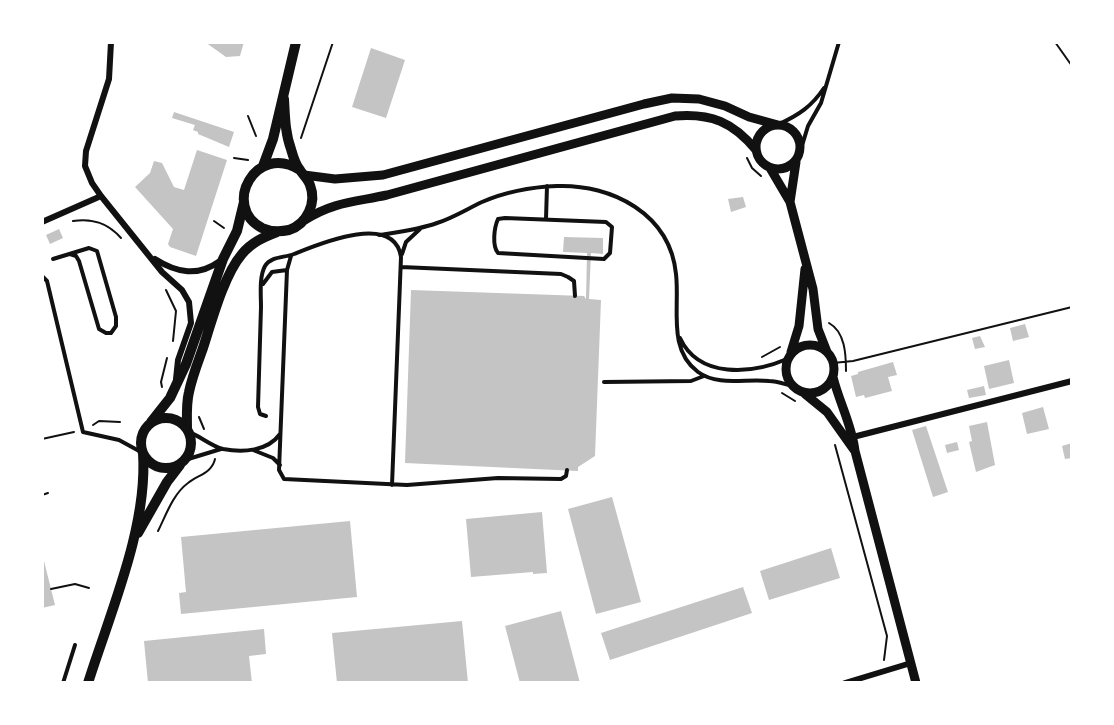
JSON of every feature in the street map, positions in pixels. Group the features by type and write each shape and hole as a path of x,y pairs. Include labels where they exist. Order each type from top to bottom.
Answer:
{"main road":[{"path":"263,166 284,99 296,42"},
{"path":"134,541 167,482 190,451 189,391 217,305 238,260 246,250 263,237 290,229 300,223 312,205 310,184 302,173 288,140 284,99"},
{"path":"88,683 134,541 142,489 141,437 146,427 167,403 171,387 186,364 223,259 237,231 248,181 254,172 273,163 284,163 302,173"},
{"path":"244,202 253,221 269,231 279,232"},
{"path":"151,422 165,418 173,419 188,430"},
{"path":"143,453 149,462 162,468 176,466 183,461"}],"street":[{"path":"111,42 109,79 85,159 87,173 101,196 162,272 182,290 190,306 191,323 171,387"},
{"path":"302,173 335,179 383,175 672,98 711,102 749,117 778,125"},
{"path":"300,223 319,211 339,204 387,195 675,116 702,117 725,123 739,132 756,150 760,160 770,168 790,202 813,289 818,329 833,363 833,377 838,397 853,437 916,683"},
{"path":"756,150 758,138 766,128 784,125 794,131 801,149 796,161 790,202"},
{"path":"770,168 778,170 786,168 796,161"},
{"path":"42,222 101,196"},
{"path":"152,258 171,268 190,272 208,268 223,259"},
{"path":"806,263 800,326 785,373 792,386 827,412 855,451"},
{"path":"789,356 796,349 810,345 827,352"},
{"path":"805,394 819,392 833,377"},
{"path":"853,437 1072,381"},
{"path":"845,683 911,663"}],"lane":[{"path":"801,149 808,126 821,103 839,42"},
{"path":"778,125 807,109 826,85"},
{"path":"546,219 547,186"},
{"path":"266,416 260,414 258,407 263,272 268,262 330,239 420,229 454,217 499,196 547,186 583,186 606,191 628,201 647,215 665,239 674,262 677,278 679,344 684,355 696,370 704,376 727,381 771,381 792,386"},
{"path":"498,219 546,219 610,224 612,229 609,255 604,259 500,254 496,251 498,219"},
{"path":"401,258 406,242 420,229"},
{"path":"379,235 391,238 401,258 392,485"},
{"path":"53,259 91,248 98,252 116,317 116,326 111,333 99,329 79,261 76,256 70,255"},
{"path":"292,255 287,270 281,476 288,481 392,485 498,478 558,480 566,476 567,470"},
{"path":"401,267 561,274 573,281 575,296"},
{"path":"262,287 272,272 287,270"},
{"path":"42,276 47,281 83,432 119,440 143,453"},
{"path":"677,329 683,344 693,357 711,368 738,369 766,366 789,356"},
{"path":"604,382 691,381 704,376"},
{"path":"188,430 223,449"},
{"path":"252,450 268,445 281,434"},
{"path":"183,461 223,449 252,450 273,458 280,465"},
{"path":"63,683 75,645"}],"path":[{"path":"299,144 333,42"},
{"path":"1055,42 1072,66"},
{"path":"248,116 256,136"},
{"path":"746,154 752,168 764,179"},
{"path":"234,159 248,160"},
{"path":"70,221 100,222 112,229 124,243"},
{"path":"214,221 231,232"},
{"path":"165,288 176,311 172,345"},
{"path":"833,363 846,362 1072,307"},
{"path":"824,320 839,332 846,371"},
{"path":"762,356 775,351 785,342"},
{"path":"168,354 160,384 171,387"},
{"path":"777,390 799,403"},
{"path":"198,414 207,432"},
{"path":"833,438 887,636 885,662"},
{"path":"158,531 177,495 187,484 210,469 216,456"},
{"path":"42,495 48,493"},
{"path":"51,589 75,584 89,588"}],"building":[{"path":"205,42 244,42 240,56 226,57"},
{"path":"371,48 405,60 386,118 352,107"},
{"path":"174,112 234,132 229,147 198,134 193,130 195,125 172,118"},
{"path":"197,150 227,160 196,256 170,247 168,244 173,229 135,187 150,173 154,161 162,163 174,187 184,190"},
{"path":"743,197 746,207 731,212 728,199"},
{"path":"59,229 63,238 50,244 46,235"},
{"path":"564,237 603,238 603,254 591,253 589,299 601,300 595,456 578,467 578,471 405,463 411,290 584,296 586,299 587,253 563,252"},
{"path":"1025,324 1029,337 1013,341 1010,328"},
{"path":"980,336 985,347 975,349 972,338"},
{"path":"1009,360 1014,383 989,389 984,366"},
{"path":"893,362 897,375 888,377 892,391 865,398 864,395 856,397 851,376"},
{"path":"984,386 986,395 969,398 967,390"},
{"path":"1043,407 1049,429 1027,434 1022,413"},
{"path":"987,422 995,465 976,472 969,442 972,441 969,426"},
{"path":"926,426 948,492 933,497 912,430"},
{"path":"957,442 959,450 947,453 945,445"},
{"path":"1072,443 1072,458 1065,459 1062,446"},
{"path":"612,497 641,602 596,614 568,509"},
{"path":"542,512 547,573 471,577 466,519"},
{"path":"350,521 357,597 181,614 179,593 186,592 181,537"},
{"path":"831,548 840,578 769,600 760,571"},
{"path":"42,553 55,605 42,608"},
{"path":"743,587 752,613 610,660 601,633"},
{"path":"561,611 580,683 520,683 505,626"},
{"path":"462,621 468,683 337,683 332,633"},
{"path":"264,629 266,654 249,656 252,683 148,683 144,641"}]}
